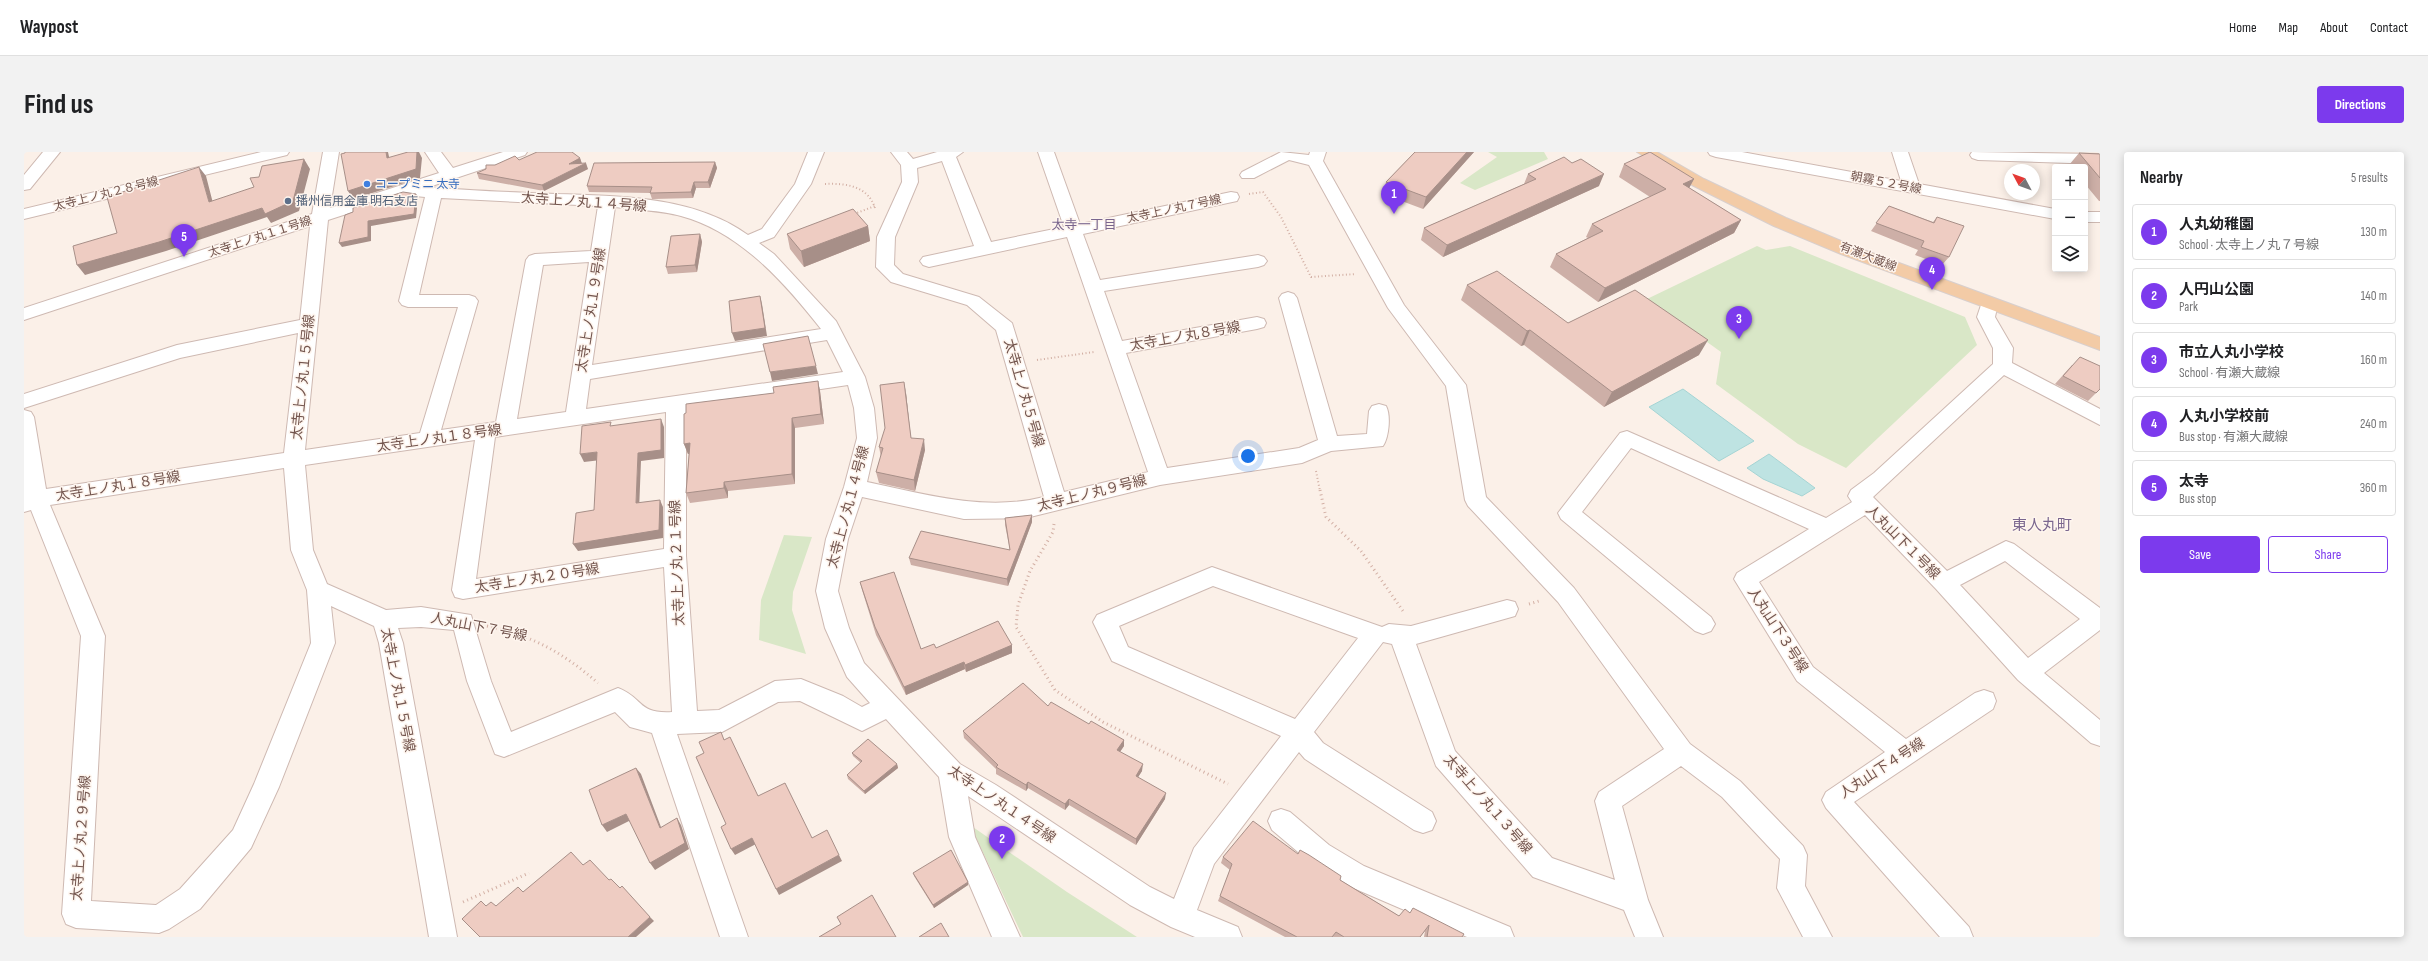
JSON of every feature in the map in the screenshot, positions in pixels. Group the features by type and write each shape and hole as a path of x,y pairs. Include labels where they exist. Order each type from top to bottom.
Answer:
{"main road":[{"name":"有瀬大蔵線","path":"1645,152 1698,182 1780,222 1989,303 2100,344"}],"street":[{"path":"24,185 52,152"},
{"name":"太寺上ノ丸２８号線","path":"24,214 281,152"},
{"name":"太寺上ノ丸１５号線","path":"331,152 320,217 294,460 302,550 318,590 384,620 391,643 443,937"},
{"path":"433,152 450,176"},
{"name":"太寺上ノ丸１１号線","path":"24,314 450,176 519,152"},
{"path":"747,242 768,233 803,184 816,152"},
{"path":"1046,152 1160,477"},
{"name":"朝霧５２号線","path":"1716,152 2052,213"},
{"path":"1900,152 1912,188"},
{"path":"904,158 951,153 984,248"},
{"path":"1248,175 1287,155 1317,157 1377,273 1397,308 1456,385 1476,500 1566,595 1681,752 1731,789 1794,855 1791,888 1818,937"},
{"path":"1978,155 2039,155 2100,159"},
{"path":"2039,155 2052,170"},
{"name":"太寺上ノ丸５号線","path":"904,158 910,182 886,237 886,267 896,278 973,301 1005,327 1056,501"},
{"name":"太寺上ノ丸１４号線","path":"406,190 434,193 607,201 684,211 728,228 768,258 829,325 855,377 864,408 866,438 854,487 837,539 827,591 837,628 855,670 887,706 951,772 986,793 1140,896 1181,917 1228,937"},
{"path":"428,440 469,302 408,301 434,193"},
{"name":"太寺上ノ丸７号線","path":"929,261 984,248 1231,197"},
{"name":"太寺上ノ丸１９号線","path":"575,418 607,201"},
{"path":"496,430 535,260 599,256"},
{"path":"1093,287 1258,261"},
{"path":"1288,298 1329,444"},
{"path":"1989,303 1986,317 2003,348 2002,366 2100,418"},
{"name":"太寺上ノ丸８号線","path":"1114,349 1257,323"},
{"path":"24,401 177,352 309,324"},
{"path":"581,374 832,333"},
{"name":"人丸山下１号線","path":"2002,366 1881,479 1859,496 1944,583 2026,673 2100,735"},
{"name":"太寺上ノ丸１８号線","path":"30,502 294,460 855,377"},
{"name":"太寺上ノ丸２１号線","path":"676,404 673,723 734,937"},
{"name":"太寺上ノ丸９号線","path":"854,487 964,511 1026,510 1056,501 1160,477 1302,455 1329,444 1376,441 1379,410"},
{"path":"24,416 30,502"},
{"name":"太寺上ノ丸２０号線","path":"496,430 463,590 674,556"},
{"path":"1703,624 1569,513 1627,438 1828,528"},
{"name":"太寺上ノ丸２９号線","path":"30,502 93,636 76,914 159,919 190,899 242,839 266,787 323,644 318,590"},
{"name":"人丸山下３号線","path":"1866,504 1745,579 1805,674 1905,753"},
{"path":"1944,583 2006,550 2097,619 2026,673"},
{"path":"1422,821 1314,751 1300,733 1120,654 1105,622 1212,576 1376,634 1411,636 1507,609"},
{"name":"人丸山下７号線","path":"384,620 421,617 463,622"},
{"path":"463,622 479,681 504,746 618,699 640,719 673,723 722,721 775,692 801,690 862,720 887,706"},
{"path":"1181,917 1203,857 1376,634"},
{"name":"太寺上ノ丸１３号線","path":"1401,635 1445,758 1543,868 1634,900"},
{"name":"人丸山下４号線","path":"1959,937 1834,800 1984,701"},
{"path":"1649,937 1634,900 1608,801 1681,752"},
{"path":"951,772 962,837 1006,937"},
{"path":"1281,821 1320,854 1354,875 1500,937"}],"path":[{"path":"1263,192 1281,217 1311,277 1377,273"},
{"path":"853,214 875,206"},
{"path":"1015,363 1114,349"},
{"path":"1302,455 1313,466 1319,480 1326,517 1361,551 1410,622 1401,635"},
{"path":"1053,532 1030,571 1018,605 1016,627 1055,690 1103,722 1222,780"},
{"path":"1507,609 1566,595"},
{"name":"人丸山下７号線","path":"463,622 496,628 536,638 572,659 618,699"},
{"path":"439,913 529,873"}],"green space":[{"path":"1488,152 1544,152 1548,159 1475,190 1460,183 1497,157"},
{"path":"1757,246 1766,250 1790,246 1965,317 1977,345 1846,468 1798,444 1716,384 1721,352 1647,299"},
{"path":"784,535 812,537 793,592 792,610 806,654 759,640 761,600"},
{"path":"970,825 1067,892 1137,937 1023,937"}],"water":[{"path":"1683,389 1754,441 1719,461 1649,407"},
{"path":"1769,454 1815,488 1802,496 1763,479 1747,468"}],"building":[{"path":"345,152 386,152 387,158 408,152 417,152 416,169 348,191 341,154"},
{"path":"537,152 572,152 580,158 569,164 586,163 542,185 477,173 486,169 486,165 495,165 515,156 519,160"},
{"path":"1415,152 1467,152 1426,197 1386,182"},
{"path":"1650,152 1694,179 1683,184 1741,220 1605,288 1556,254 1603,231 1592,224 1666,189 1624,164"},
{"path":"2079,153 2100,154 2100,178"},
{"path":"1564,157 1572,163 1581,159 1604,174 1447,245 1424,228 1536,179 1528,174"},
{"path":"304,159 293,201 265,214 262,208 159,242 77,265 73,246 117,233 107,197 199,167 209,202 254,187 250,178 259,177 262,166"},
{"path":"715,162 708,182 694,182 691,192 650,193 652,187 587,186 594,163"},
{"path":"403,192 416,194 414,214 368,221 368,237 339,243 345,215 353,212 353,208"},
{"path":"1889,206 1934,223 1937,217 1964,226 1949,257 1921,247 1924,241 1876,223"},
{"path":"853,209 868,226 801,251 787,234"},
{"path":"700,234 695,265 666,267 671,236"},
{"path":"1497,271 1568,323 1635,290 1708,340 1612,392 1530,330 1527,331 1467,285"},
{"path":"760,296 765,328 732,333 729,301"},
{"path":"808,336 816,366 770,372 763,344"},
{"path":"2080,357 2100,366 2100,389 2096,393 2063,376"},
{"path":"818,381 821,414 792,418 792,474 724,482 724,488 686,493 690,443 684,444 684,414 686,413 686,404 774,393 773,387"},
{"path":"904,382 911,438 924,439 914,480 876,472 883,448 879,447 885,428 880,385"},
{"path":"661,419 661,450 638,453 636,503 660,500 659,530 573,544 576,513 594,510 597,452 580,454 582,426 611,422 610,426"},
{"path":"1032,515 1007,579 909,558 921,531 1010,550 1005,518"},
{"path":"894,572 921,649 934,644 936,648 998,621 1012,645 965,665 964,662 904,687 875,627 860,582"},
{"path":"1023,683 1048,706 1051,702 1089,724 1091,721 1124,740 1117,750 1143,764 1136,776 1166,793 1136,839 1069,799 1065,804 1028,782 1026,785 996,767 998,765 963,731"},
{"path":"721,732 724,740 730,737 758,796 785,783 812,838 827,830 839,855 776,889 752,838 731,849 721,827 726,824 696,757 704,753 699,742"},
{"path":"868,739 897,764 864,791 847,775 862,761 852,753"},
{"path":"636,768 660,828 677,818 685,843 650,863 626,814 602,825 589,790"},
{"path":"1253,821 1298,854 1300,850 1309,855 1341,876 1340,880 1399,916 1405,909 1410,913 1413,908 1464,934 1462,937 1427,937 1429,925 1420,937 1344,937 1336,932 1332,937 1297,937 1220,896 1232,864 1223,857"},
{"path":"951,850 968,882 933,905 913,873"},
{"path":"571,852 583,865 590,860 609,880 611,879 620,888 622,886 650,917 628,937 480,937 462,919 481,901 486,906 491,902 496,906 518,887 523,892"},
{"path":"872,895 896,937 819,937 841,924 837,917"},
{"path":"941,923 949,937 919,937"}],"place":[{"name":"コープミニ 太寺","path":"367,184"},
{"name":"播州信用金庫 明石支店","path":"288,201"},
{"name":"人丸幼稚園","path":"1394,214"},
{"name":"太寺","path":"184,257"},
{"name":"人丸小学校前","path":"1932,290"},
{"name":"市立人丸小学校","path":"1739,339"},
{"name":"人円山公園","path":"1002,859"}],"district":[{"name":"太寺一丁目","path":"1084,225"},
{"name":"東人丸町","path":"2042,525"}]}
